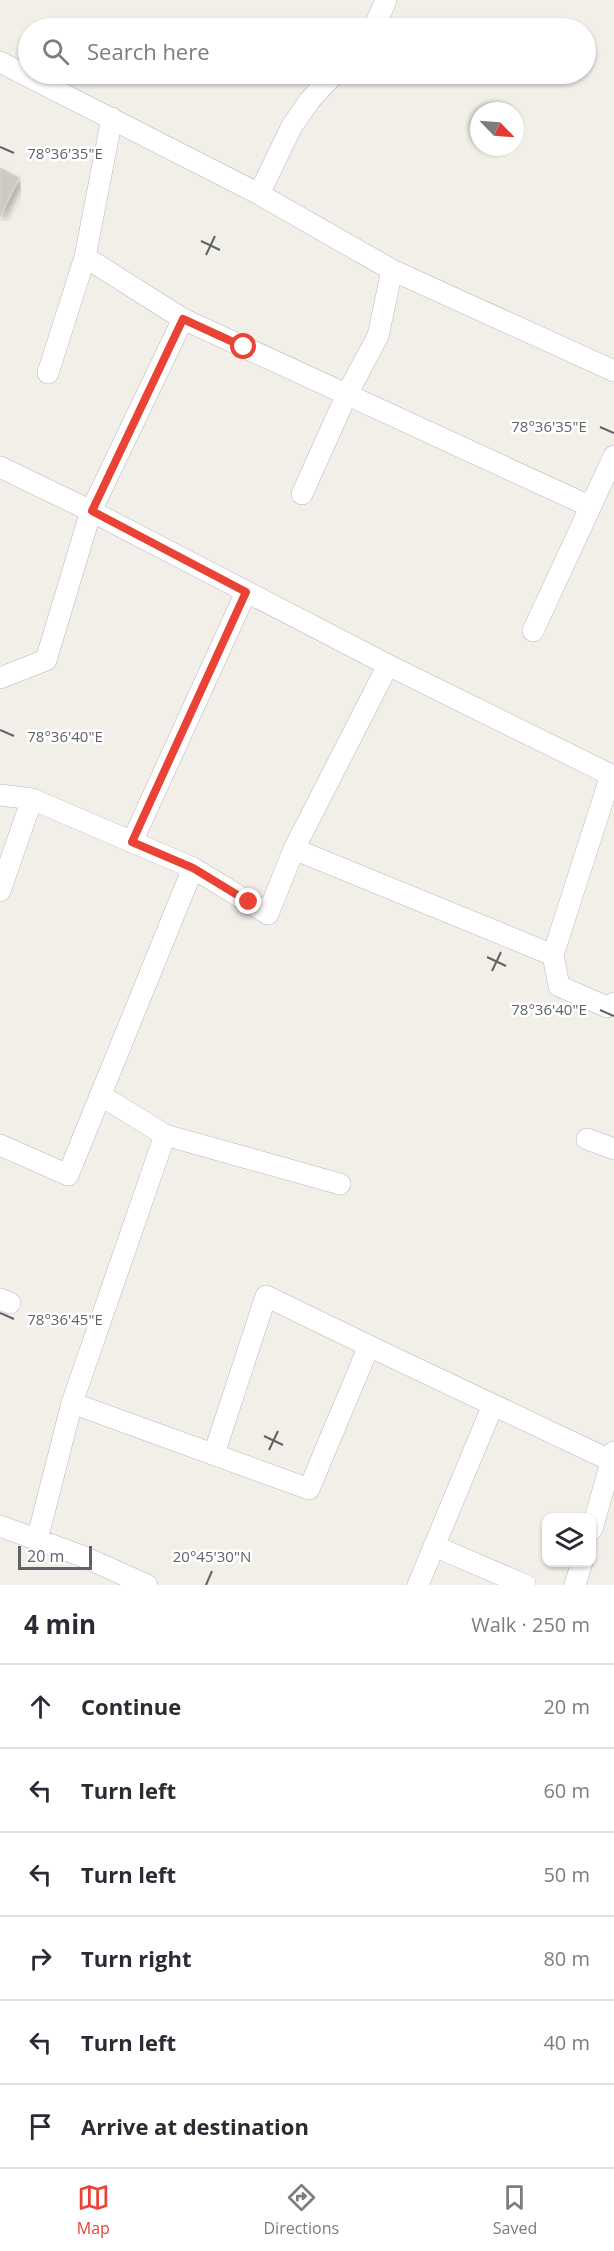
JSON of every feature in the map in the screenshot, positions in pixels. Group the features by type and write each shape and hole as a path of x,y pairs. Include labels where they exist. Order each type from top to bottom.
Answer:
{"street":[{"path":"378,18 386,0"},
{"path":"0,62 18,71"},
{"path":"44,84 259,194 393,270 614,371"},
{"path":"259,194 292,126 310,100 325,84"},
{"path":"48,373 85,257 112,118"},
{"path":"85,257 183,319 589,506"},
{"path":"302,494 347,394 378,336 393,270"},
{"path":"0,678 46,660 92,511 183,319"},
{"path":"533,631 614,456"},
{"path":"0,467 92,511 388,665 613,773 554,955 559,986 608,1006 614,1003"},
{"path":"132,842 246,592"},
{"path":"0,795 32,799 193,868 268,914 294,849 388,665"},
{"path":"0,891 32,799"},
{"path":"294,849 554,955"},
{"path":"0,1145 68,1175 193,868"},
{"path":"100,1095 165,1135 340,1184"},
{"path":"37,1540 72,1403 165,1135"},
{"path":"587,1139 614,1149"},
{"path":"214,1454 266,1296 493,1405 613,1458 596,1513"},
{"path":"72,1403 309,1489 369,1346"},
{"path":"418,1585 493,1405"},
{"path":"0,1527 82,1556 147,1585"},
{"path":"434,1546 525,1585"},
{"path":"575,1585 581,1567"}],"building":[{"path":"0,168 19,178 0,216"}],"route":[{"path":"244,347 183,319 92,511 246,592 132,842 193,868 249,902"}]}
